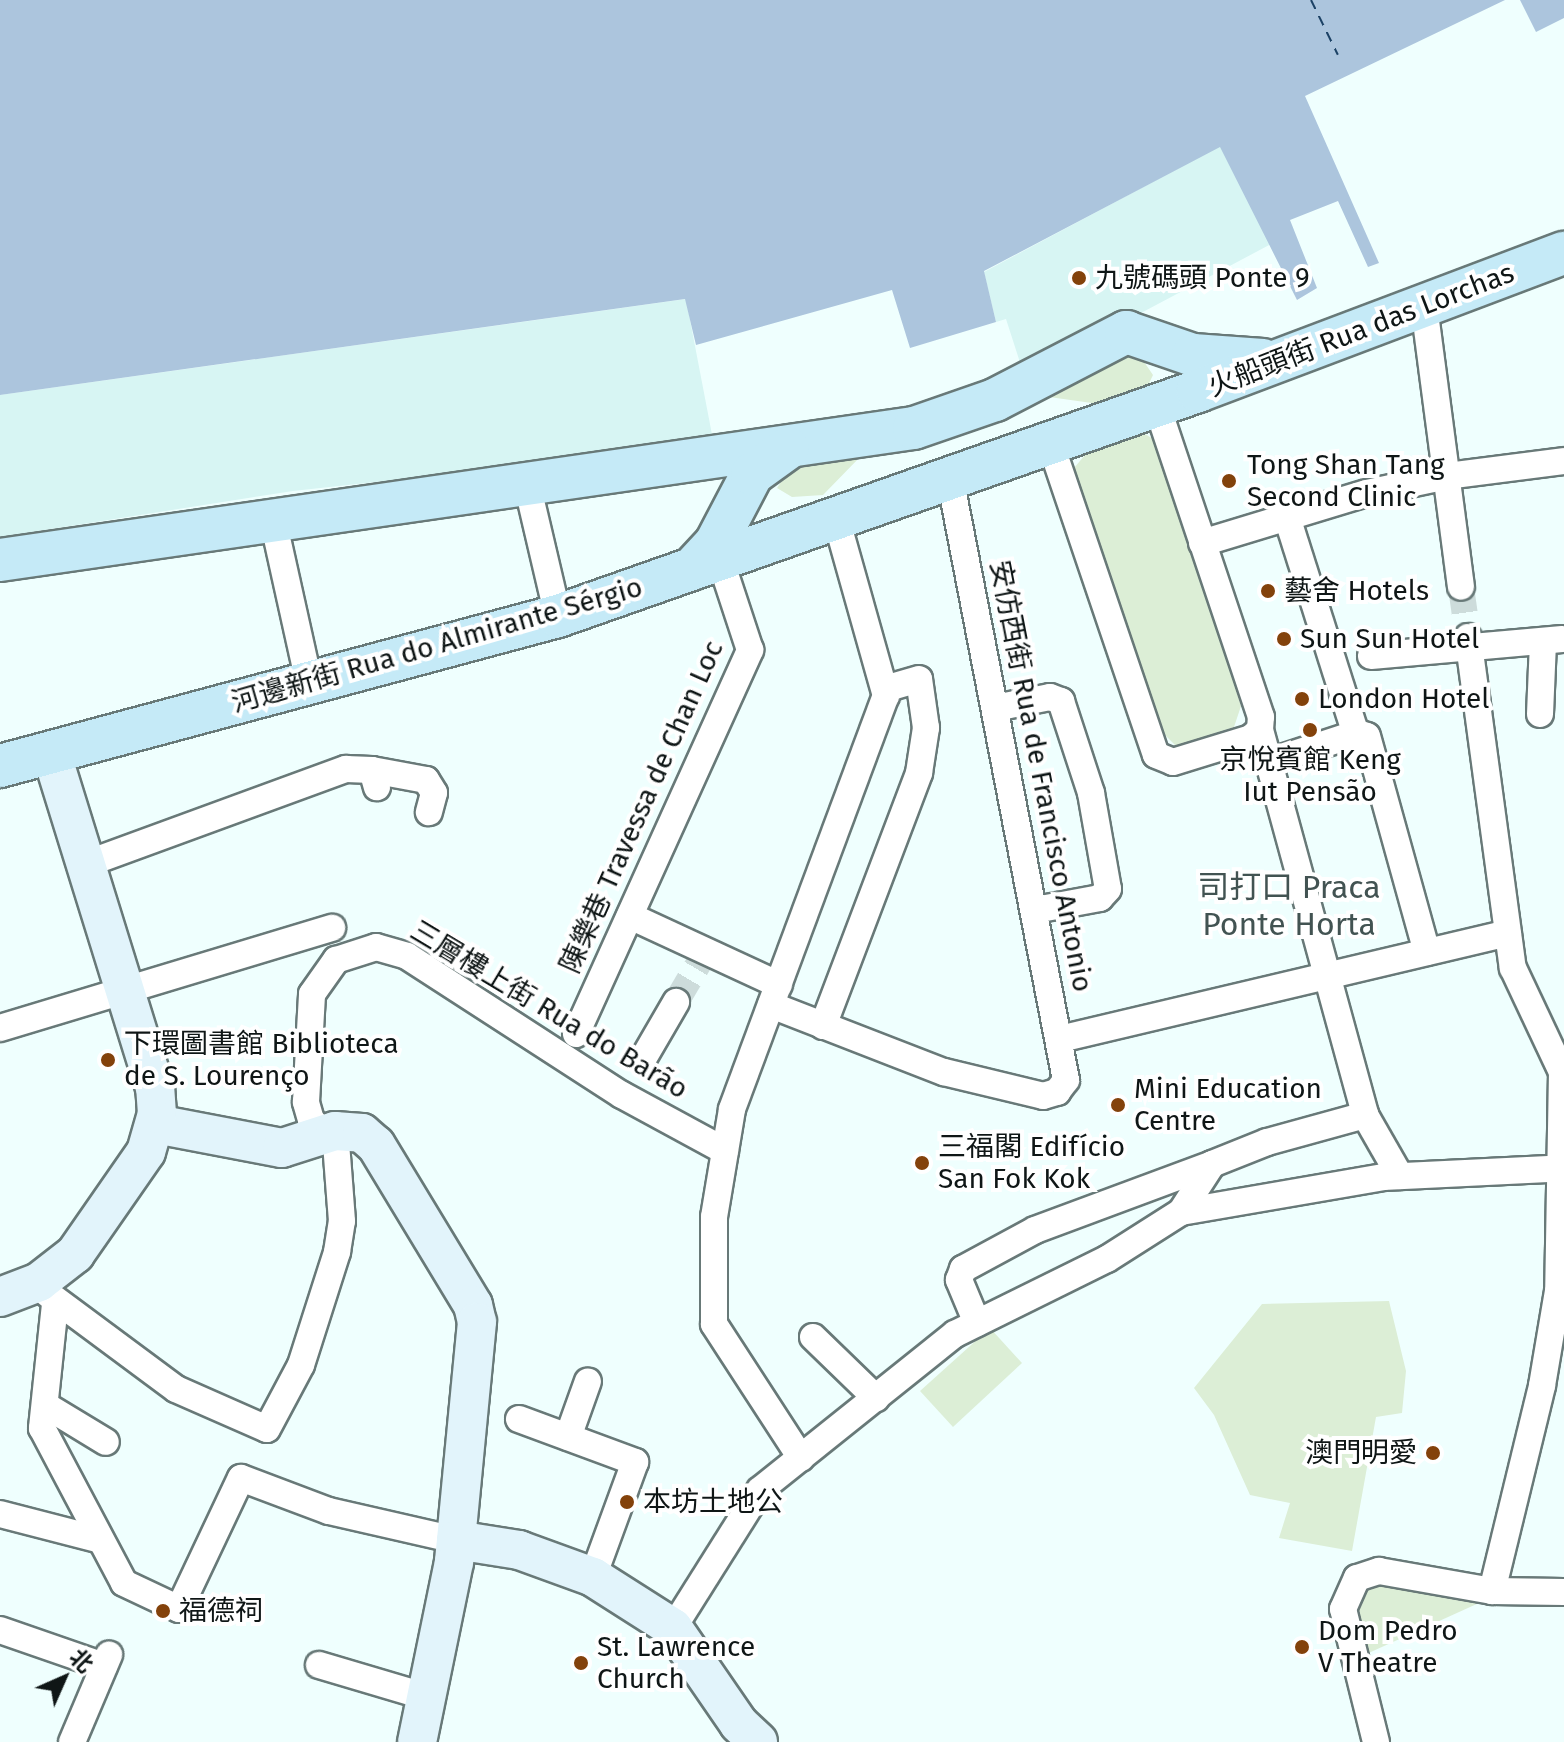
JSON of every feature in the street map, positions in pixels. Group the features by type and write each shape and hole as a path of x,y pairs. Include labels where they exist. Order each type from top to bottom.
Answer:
{"main road":[{"name":"火船頭街 Rua das Lorchas","path":"1050,442 1304,353 1564,253"},
{"path":"0,560 788,449 914,428 995,400 1109,337 1126,332 1230,361 1304,353"},
{"path":"1151,341 1160,352 1166,377 1157,406"},
{"name":"河邊新街 Rua do Almirante Sérgio","path":"0,766 558,616 1050,442"},
{"path":"788,449 761,477 764,504 784,523 823,523"},
{"path":"706,564 752,474 788,449"}],"street":[{"path":"1424,306 1461,587"},
{"path":"1157,406 1261,717 1260,730 1365,1115 1400,1176"},
{"path":"1050,442 1156,755 1173,762 1251,738 1260,730"},
{"path":"1202,543 1287,517 1447,476 1564,461"},
{"name":"安仿西街 Rua de Francisco Antonio","path":"823,1026 944,1072 1043,1096 1062,1087 1067,1072 950,478"},
{"path":"527,484 558,616"},
{"path":"1287,517 1356,734"},
{"path":"273,520 309,683"},
{"path":"801,1458 714,1324 714,1217 732,1109 885,689 823,523"},
{"name":"陳樂巷 Travessa de Chan Loc","path":"576,1034 750,650 706,564"},
{"path":"1371,656 1469,642 1552,640 1540,714"},
{"path":"1469,642 1516,976 1560,1049 1562,1072 1561,1168 1553,1320 1492,1591"},
{"path":"630,916 775,995 823,1026 919,773 926,728 919,679 885,689"},
{"path":"995,708 1050,697 1061,701 1091,793 1108,889 1100,898 1035,910"},
{"path":"1269,762 1356,734 1368,739 1427,952"},
{"path":"51,753 155,1088 156,1124 146,1152 47,1293 42,1428 97,1539 124,1583 179,1609 241,1478 329,1511 456,1540 519,1550 593,1577 673,1628 739,1724 758,1742"},
{"path":"86,864 346,769 375,778 426,780 434,793 429,812"},
{"path":"0,1028 332,928"},
{"path":"1060,1039 1508,933"},
{"name":"三層樓上街 Rua do Barão","path":"331,1133 311,1120 306,1102 312,994 336,960 376,947 407,956 622,1095 725,1151"},
{"path":"643,1059 676,1002"},
{"path":"977,1323 959,1280 963,1269 1035,1230 1267,1142 1365,1115"},
{"path":"156,1124 275,1147 331,1133 356,1131 376,1145 475,1310 456,1540 417,1742"},
{"path":"0,1297 47,1293 176,1389 267,1429 301,1365 337,1252 342,1221 331,1133"},
{"path":"1181,1212 1212,1164"},
{"path":"673,1628 748,1504 801,1458 955,1334 1107,1259 1181,1212 1400,1176 1561,1168"},
{"path":"813,1337 876,1398"},
{"path":"568,1437 588,1381"},
{"path":"45,1405 106,1442"},
{"path":"519,1419 635,1462 593,1577"},
{"path":"0,1514 97,1539"},
{"path":"1376,1742 1343,1609 1349,1586 1379,1571 1492,1591 1564,1592"},
{"path":"0,1630 106,1660 72,1742"},
{"path":"319,1665 427,1697"}],"shaded area":[{"path":"0,0 1505,0 1305,96 1379,263 1368,267 1338,201 1290,220 1317,288 1297,300 1220,147 984,271 996,322 910,348 892,290 696,345 685,299 0,395"},
{"path":"1520,0 1564,0 1564,18 1536,32"},
{"path":"1220,146 1273,243 1024,375 1006,319 996,322 984,272"},
{"path":"686,299 714,445 293,491 0,537 0,395"}],"green space":[{"path":"1094,351 1138,353 1153,375 1143,396 1113,406 1035,395 860,457 823,495 792,497 777,488 789,470"},
{"path":"1145,434 1158,442 1241,706 1234,727 1176,746 1163,733 1074,468 1085,455"},
{"path":"1389,1301 1406,1371 1402,1413 1376,1417 1352,1551 1279,1538 1290,1503 1250,1495 1214,1415 1194,1388 1262,1304"},
{"path":"990,1328 1022,1363 953,1427 920,1391"},
{"path":"1370,1580 1490,1598 1362,1656 1351,1601"}],"ferry route":[{"path":"1311,0 1338,55"}],"tunnel":[{"path":"1461,587 1468,637"},
{"path":"676,1002 706,951"}],"place":[{"name":"九號碼頭 Ponte 9","path":"1079,278"},
{"name":"Tong Shan Tang Second Clinic","path":"1229,481"},
{"name":"藝舍 Hotels","path":"1268,591"},
{"name":"Sun Sun Hotel","path":"1284,639"},
{"name":"London Hotel","path":"1302,699"},
{"name":"京悅賓館 Keng Iut Pensão","path":"1310,730"},
{"name":"下環圖書館 Biblioteca de S. Lourenço","path":"108,1060"},
{"name":"Mini Education Centre","path":"1118,1105"},
{"name":"三福閣 Edifício San Fok Kok","path":"922,1163"},
{"name":"澳門明愛","path":"1433,1453"},
{"name":"本坊土地公","path":"627,1502"},
{"name":"福德祠","path":"163,1611"},
{"name":"Dom Pedro V Theatre","path":"1302,1647"},
{"name":"St. Lawrence Church","path":"581,1663"}],"district":[{"name":"司打口 Praca Ponte Horta","path":"1289,906"}]}
